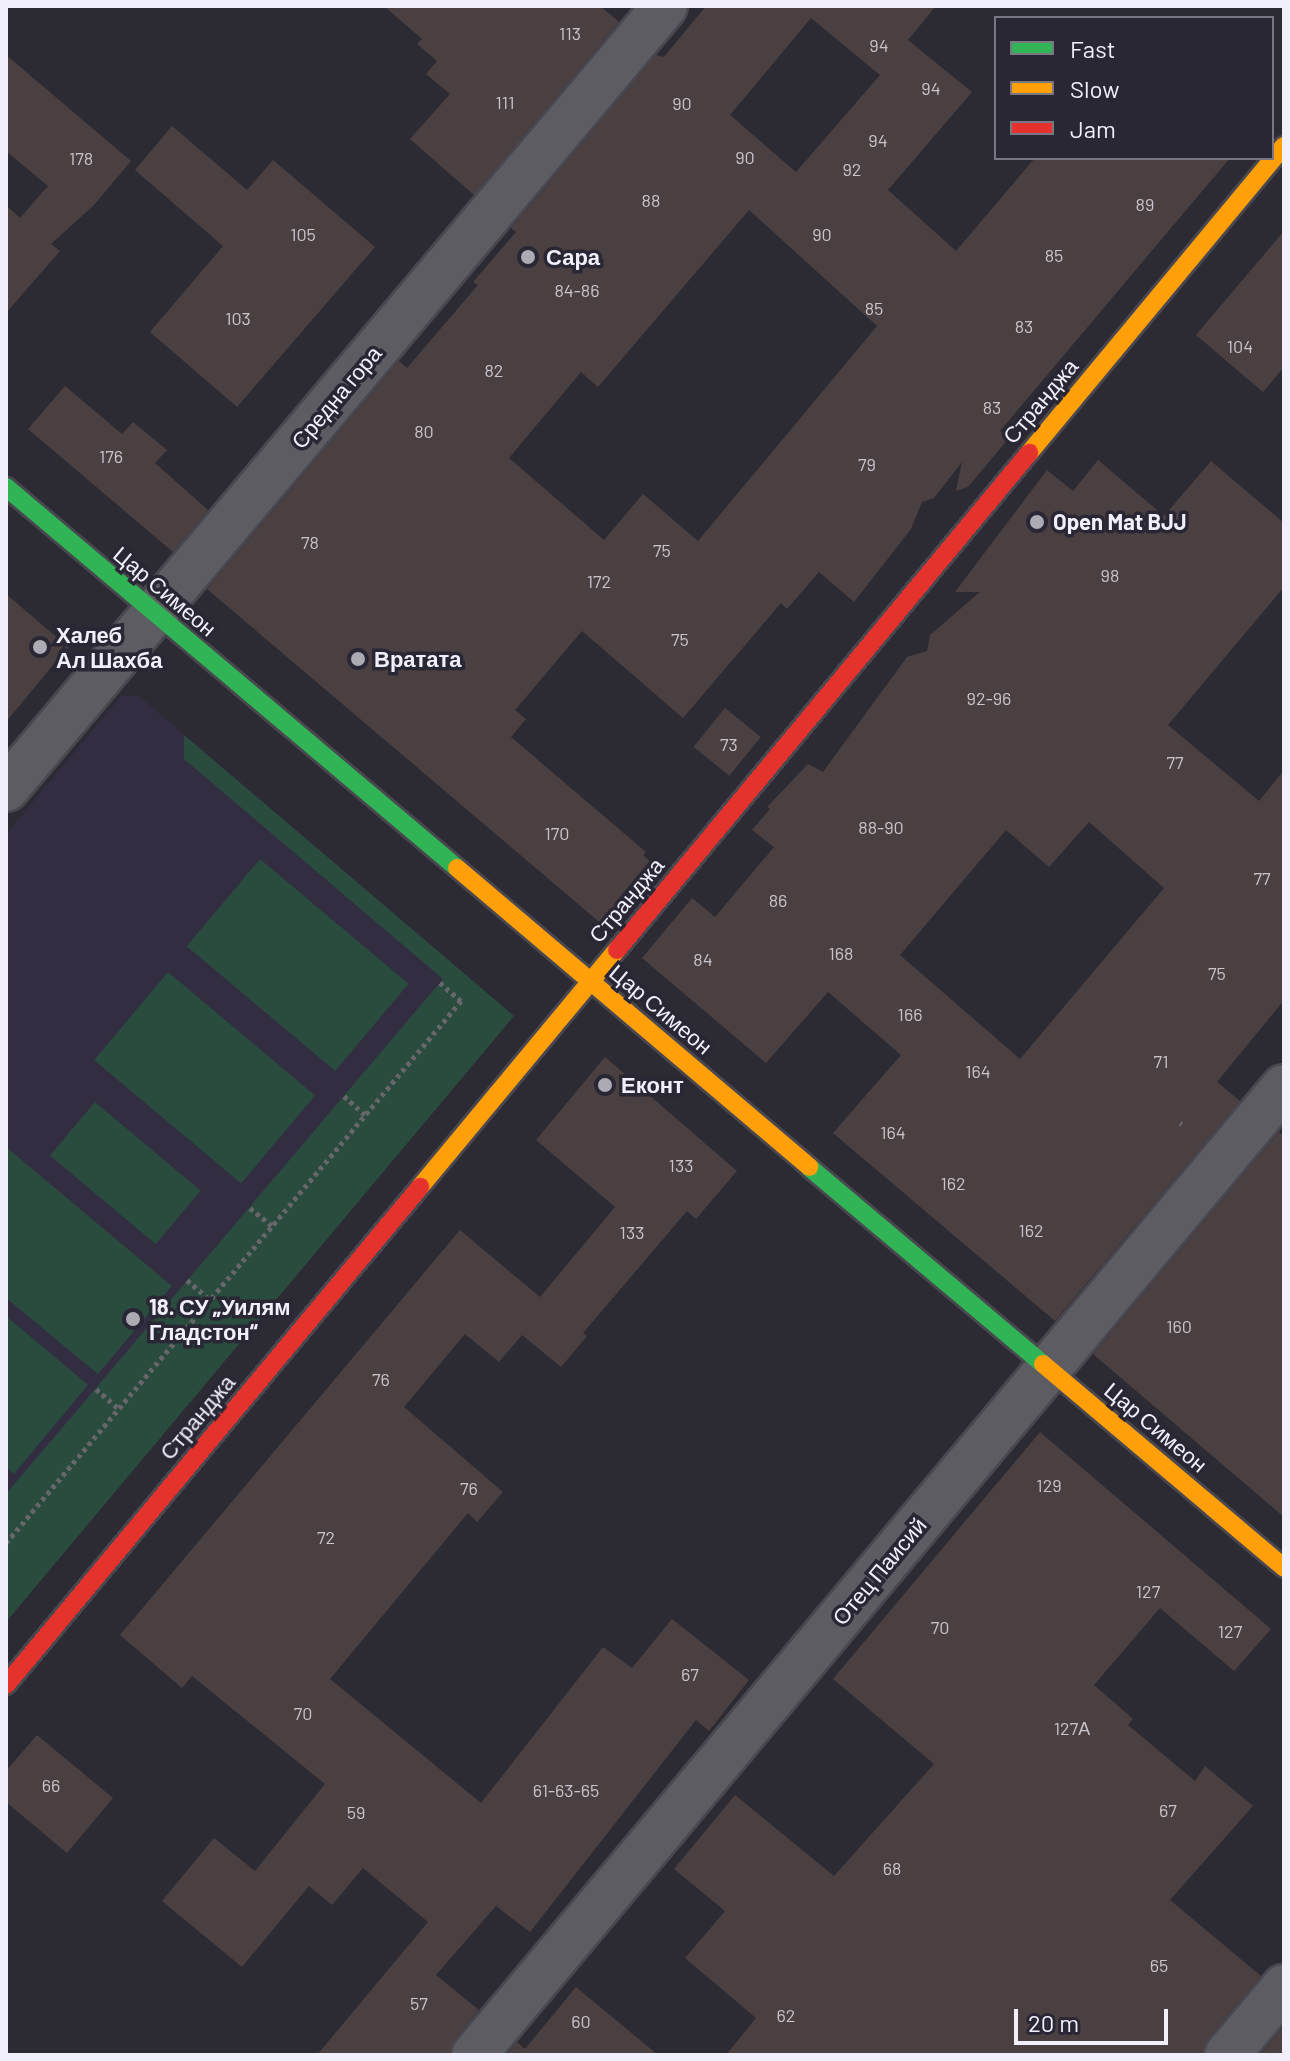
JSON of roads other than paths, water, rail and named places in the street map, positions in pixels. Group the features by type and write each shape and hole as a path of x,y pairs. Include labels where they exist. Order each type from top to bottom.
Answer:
{"street":[{"name":"Средна гора","path":"6,789 665,6"},
{"name":"Странджа","path":"6,1685 1272,160"},
{"name":"Цар Симеон","path":"6,487 1284,1568"},
{"name":"Отец Паисий","path":"474,2055 1284,1087"},
{"path":"1227,2055 1284,1987"}],"place":[{"name":"Сара","path":"528,257"},
{"name":"Open Mat BJJ","path":"1037,522"},
{"name":"Халеб Ал Шахба","path":"40,647"},
{"name":"Вратата","path":"358,659"},
{"name":"Еконт","path":"605,1085"},
{"name":"18. СУ „Уилям Гладстон“","path":"133,1319"}]}
